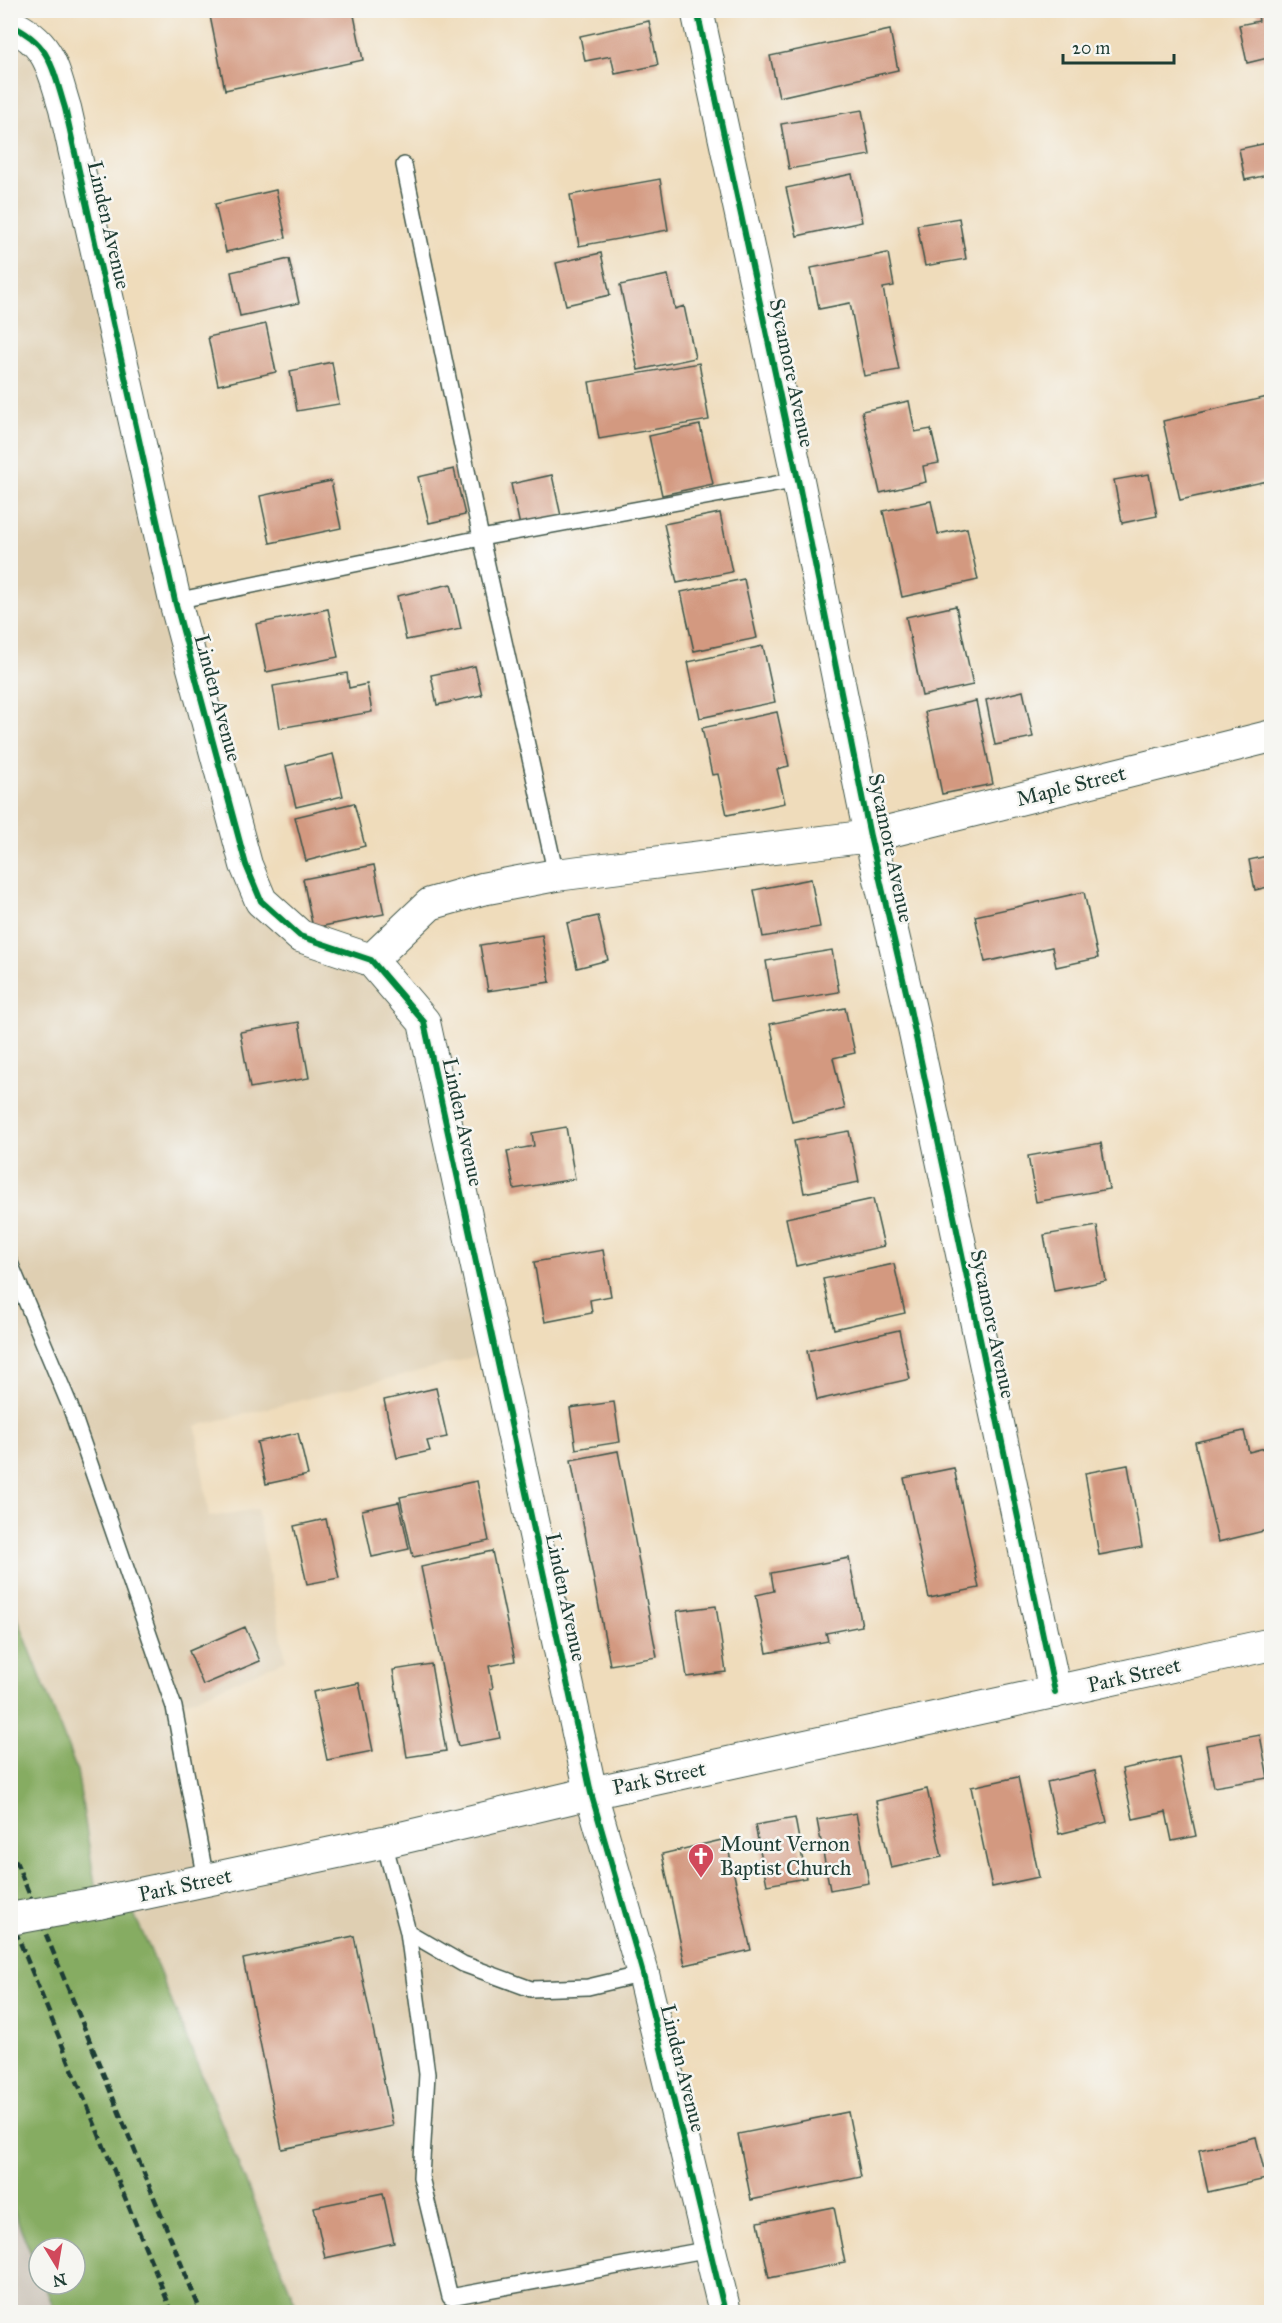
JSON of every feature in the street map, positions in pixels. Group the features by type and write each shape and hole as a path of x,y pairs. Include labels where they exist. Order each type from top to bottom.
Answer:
{"street":[{"name":"Sycamore Avenue","path":"697,10 798,480 870,836 910,1009 1055,1692"},
{"name":"Linden Avenue","path":"18,29 49,55 65,108 175,601 246,866 261,901 300,936 371,960 424,1022 591,1793 643,1974 725,2313"},
{"name":"Maple Street","path":"371,960 430,904 482,889 556,875 870,836 1272,736"},
{"name":"Park Street","path":"10,1919 98,1903 384,1842 591,1793 1272,1644"}],"lane":[{"path":"404,165 481,538 556,875"},
{"path":"175,601 481,538 798,480"},
{"path":"10,1263 70,1406 174,1707 206,1880"},
{"path":"384,1842 408,1932 427,2074 420,2177 450,2297 710,2249"},
{"path":"408,1932 463,1964 531,1989 588,1987 643,1974"}],"shaded area":[{"path":"11,25 49,55 261,901 371,960 424,1022 496,1352 196,1426 209,1517 257,1509 286,1660 174,1707 206,1880 591,1793 725,2312 299,2312 150,1949 98,1903 77,1771 11,1598"},
{"path":"10,2204 27,2244 27,2296 49,2296 56,2312 11,2312"}],"green space":[{"path":"10,1598 77,1771 98,1903 126,1897 150,1949 299,2312 56,2312 49,2296 87,2296 87,2236 27,2236 27,2243 11,2204"}],"building":[{"path":"234,10 353,10 363,60 225,90 210,16"},
{"path":"1257,10 1272,10 1272,57 1247,63 1239,25 1259,21"},
{"path":"649,21 658,65 615,74 611,56 585,61 580,36"},
{"path":"890,30 898,70 779,97 770,56"},
{"path":"862,110 870,155 789,169 781,124"},
{"path":"1272,142 1272,174 1245,180 1239,149"},
{"path":"852,174 862,222 797,236 786,188"},
{"path":"660,179 668,230 579,246 570,195"},
{"path":"276,190 286,238 226,252 215,204"},
{"path":"959,218 966,259 925,266 917,225"},
{"path":"601,253 610,295 566,305 556,263"},
{"path":"888,253 894,286 883,288 899,370 864,376 850,303 819,309 811,268"},
{"path":"289,259 299,303 240,316 231,272"},
{"path":"668,275 675,309 684,306 695,358 638,370 620,285"},
{"path":"266,324 276,372 218,385 208,337"},
{"path":"332,362 339,404 297,411 290,371"},
{"path":"699,363 709,420 599,439 589,382"},
{"path":"1272,396 1272,480 1180,500 1163,421"},
{"path":"909,401 915,432 931,429 939,463 923,466 926,482 880,493 862,411"},
{"path":"700,425 713,484 662,495 649,436"},
{"path":"454,469 465,515 429,523 418,477"},
{"path":"1149,474 1157,516 1122,523 1114,480"},
{"path":"552,475 561,516 520,526 511,484"},
{"path":"331,481 341,528 270,543 260,496"},
{"path":"931,501 938,534 967,528 978,580 902,597 883,511"},
{"path":"720,513 732,572 677,583 664,524"},
{"path":"744,579 757,638 694,651 681,592"},
{"path":"451,584 461,629 406,640 397,596"},
{"path":"956,606 973,685 922,696 906,617"},
{"path":"328,609 338,657 266,672 256,624"},
{"path":"763,646 775,702 700,718 688,662"},
{"path":"475,666 482,695 437,705 431,675"},
{"path":"347,673 349,688 367,684 372,712 280,728 273,686"},
{"path":"1023,691 1033,737 995,745 986,700"},
{"path":"976,701 993,784 942,794 925,712"},
{"path":"777,712 789,766 777,769 785,803 727,815 718,774 712,775 702,728"},
{"path":"333,754 343,796 296,807 286,766"},
{"path":"354,803 365,846 306,861 295,817"},
{"path":"1272,855 1272,886 1255,890 1249,860"},
{"path":"374,865 384,914 313,928 303,879"},
{"path":"811,879 820,927 763,937 754,890"},
{"path":"1084,892 1098,958 1056,967 1052,947 985,962 975,916"},
{"path":"598,916 608,960 577,968 567,923"},
{"path":"542,935 550,982 488,991 480,945"},
{"path":"832,950 839,992 773,1003 766,961"},
{"path":"845,1008 855,1053 833,1058 845,1109 792,1122 770,1024"},
{"path":"299,1022 309,1078 250,1088 240,1032"},
{"path":"566,1127 575,1179 514,1189 507,1151 534,1146 532,1133"},
{"path":"849,1131 859,1182 804,1193 794,1141"},
{"path":"1101,1143 1109,1189 1036,1202 1028,1156"},
{"path":"873,1199 884,1246 796,1266 786,1218"},
{"path":"1097,1226 1106,1281 1054,1291 1044,1235"},
{"path":"603,1250 611,1296 590,1300 592,1313 545,1322 534,1262"},
{"path":"894,1264 905,1313 834,1329 823,1279"},
{"path":"899,1330 910,1379 817,1400 807,1351"},
{"path":"436,1388 447,1437 427,1441 430,1451 397,1458 384,1400"},
{"path":"614,1402 620,1442 576,1449 570,1408"},
{"path":"1244,1431 1249,1452 1272,1446 1272,1529 1218,1542 1195,1442"},
{"path":"298,1433 308,1475 266,1484 257,1442"},
{"path":"618,1451 657,1657 610,1665 571,1460"},
{"path":"1128,1465 1142,1547 1099,1555 1085,1473"},
{"path":"954,1468 979,1588 929,1598 904,1478"},
{"path":"477,1481 489,1541 413,1557 400,1497"},
{"path":"399,1502 409,1549 372,1557 362,1510"},
{"path":"326,1519 339,1578 307,1584 294,1526"},
{"path":"492,1551 515,1661 489,1666 493,1688 490,1689 500,1738 458,1746 421,1567"},
{"path":"849,1558 862,1626 826,1633 828,1641 767,1653 756,1595 774,1591 771,1573"},
{"path":"716,1606 726,1672 687,1677 677,1611"},
{"path":"245,1627 260,1661 203,1685 189,1651"},
{"path":"431,1664 446,1751 407,1757 393,1670"},
{"path":"359,1683 373,1751 327,1760 313,1692"},
{"path":"1260,1735 1268,1778 1214,1787 1206,1745"},
{"path":"1179,1757 1196,1836 1172,1841 1166,1812 1133,1819 1122,1769"},
{"path":"1095,1771 1107,1822 1059,1834 1047,1782"},
{"path":"1018,1777 1039,1877 992,1887 971,1787"},
{"path":"927,1789 942,1857 891,1868 876,1801"},
{"path":"856,1813 869,1883 830,1890 817,1820"},
{"path":"795,1818 806,1878 767,1885 755,1825"},
{"name":"Mount Vernon Baptist Church","path":"726,1839 751,1950 685,1965 662,1854"},
{"path":"354,1936 393,2126 282,2149 243,1959"},
{"path":"848,2112 861,2177 751,2200 738,2134"},
{"path":"1256,2137 1266,2179 1208,2192 1199,2150"},
{"path":"383,2193 394,2243 325,2258 314,2207"},
{"path":"834,2207 845,2263 769,2278 758,2222"}],"railway":[{"path":"10,1847 201,2312"},
{"path":"10,1918 172,2312"}],"cycle path":[{"path":"697,10 798,480 870,836 910,1009 1055,1692"},
{"path":"10,25 24,32 42,49 53,70 65,108 175,601 246,865 261,901 300,936 371,960 424,1022 591,1793 643,1974 725,2312"}],"place":[{"name":"Mount Vernon Baptist Church","path":"701,1879"}]}
